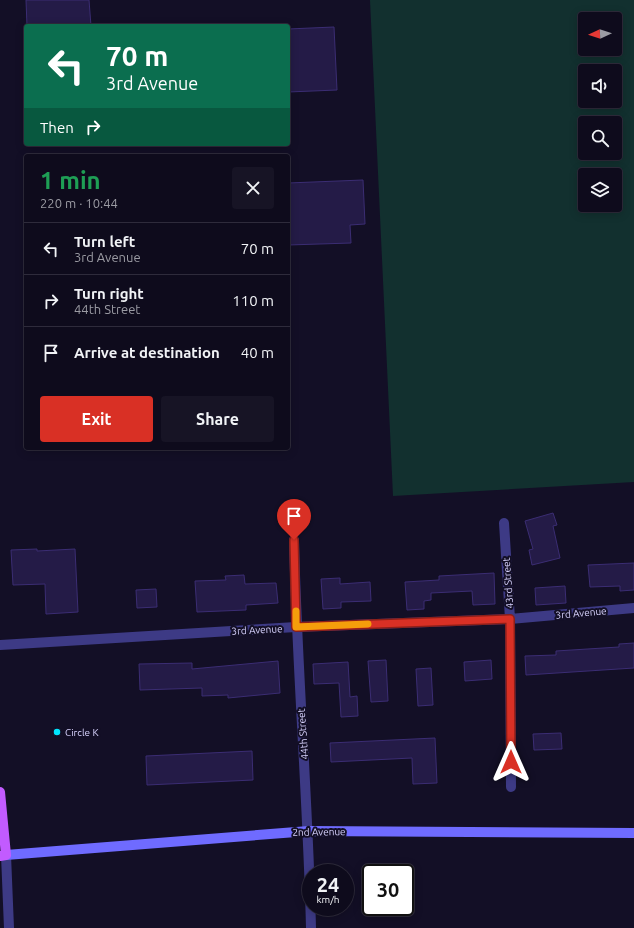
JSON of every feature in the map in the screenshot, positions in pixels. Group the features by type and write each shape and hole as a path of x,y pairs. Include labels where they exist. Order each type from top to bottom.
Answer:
{"main road":[{"path":"0,792 3,855"},
{"name":"2nd Avenue","path":"3,855 309,831 634,833"}],"street":[{"name":"43rd Street","path":"504,523 510,619 511,787"},
{"name":"44th Street","path":"294,540 296,627 309,831 311,928"},
{"name":"3rd Avenue","path":"0,645 296,627 510,619 634,608"},
{"path":"3,855 9,928"}],"green space":[{"path":"370,0 634,0 634,482 393,496"}],"building":[{"path":"26,0 89,0 91,24 27,24"},
{"path":"334,27 337,90 290,92 290,29"},
{"path":"363,180 365,224 350,225 351,243 290,245 290,183"},
{"path":"553,513 557,525 553,526 560,558 532,565 529,550 533,549 525,521"},
{"path":"37,549 37,551 75,549 78,612 46,614 45,584 13,585 11,550"},
{"path":"634,563 634,590 620,591 620,586 590,587 588,565"},
{"path":"494,573 495,604 473,605 472,591 431,593 431,600 424,601 424,609 407,610 405,582 439,580 439,576"},
{"path":"244,575 245,584 276,583 278,603 246,605 246,610 197,612 195,581 226,580 225,576"},
{"path":"340,578 340,584 370,582 371,601 341,602 341,608 323,609 321,579"},
{"path":"565,586 566,603 536,605 535,588"},
{"path":"156,589 157,607 137,608 136,590"},
{"path":"634,643 634,668 526,675 525,656 556,655 556,651 619,647 619,644"},
{"path":"386,660 388,701 371,702 368,661"},
{"path":"491,660 492,679 465,681 464,662"},
{"path":"278,661 280,693 228,698 228,695 202,696 202,688 140,690 139,664 192,663 192,669"},
{"path":"348,662 350,697 357,696 358,716 341,717 339,683 314,684 313,664"},
{"path":"431,668 433,705 418,706 416,669"},
{"path":"561,733 562,749 534,750 533,734"},
{"path":"435,738 437,783 413,784 412,758 331,762 330,743"},
{"path":"252,751 253,780 147,785 146,756"}],"slow traffic":[{"path":"296,611 296,627 368,624"}],"place":[{"name":"Circle K","path":"57,732"}],"route":[{"path":"294,540 296,627 510,619 511,762"}]}
